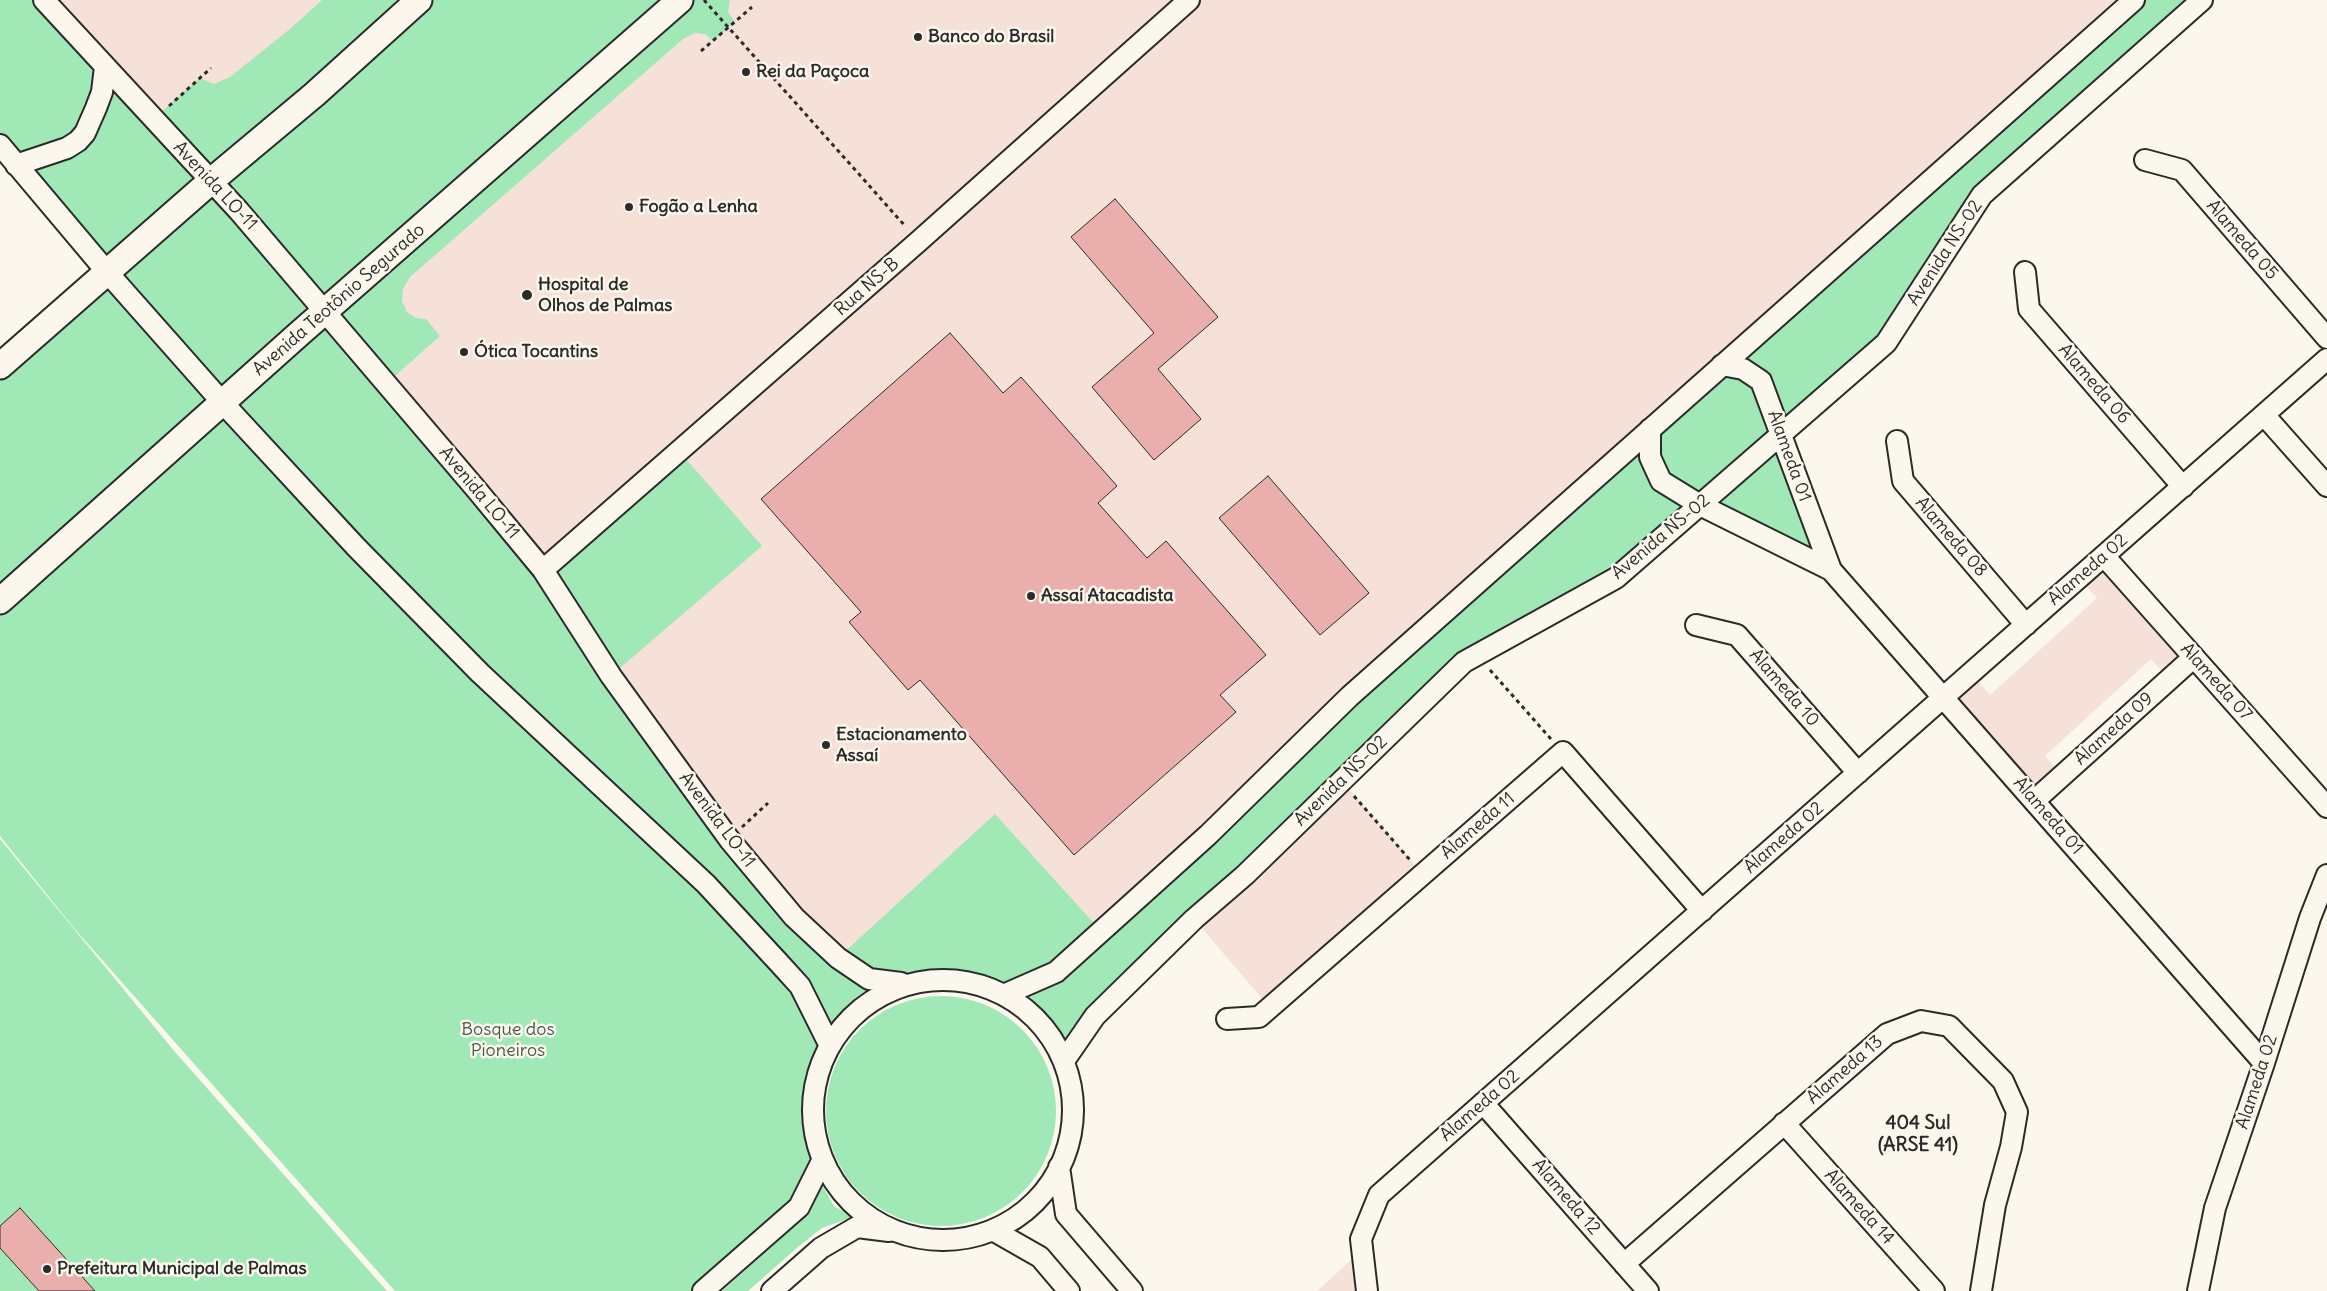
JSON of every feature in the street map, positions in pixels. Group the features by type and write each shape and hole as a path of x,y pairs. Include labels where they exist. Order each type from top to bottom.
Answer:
{"main road":[{"path":"0,366 315,94 419,0"},
{"name":"Avenida Teotônio Segurado","path":"0,601 324,311 680,0"}],"street":[{"name":"Avenida LO-11","path":"44,0 153,120 212,181 404,402 543,570 611,676 729,839 794,917 838,958 869,979 901,983 951,980 1008,993"},
{"name":"Rua NS-B","path":"543,570 919,241 1188,0"},
{"path":"1008,993 1056,972 1208,835 1350,696 2134,0"},
{"name":"Avenida NS-02","path":"1066,1058 1095,1016 1464,662 1616,578 1886,343 1982,195 2202,0"},
{"path":"16,165 68,148 78,141 85,132 102,92 105,67"},
{"path":"0,145 107,272 222,402 356,547 480,673 706,884 800,986 829,1044"},
{"name":"Alameda 05","path":"2145,160 2182,170 2327,338"},
{"name":"Alameda 06","path":"2026,272 2029,309 2182,487"},
{"name":"Alameda 02","path":"1367,1291 1361,1239 1379,1195 2327,360"},
{"name":"Alameda 01","path":"1722,365 1743,369 1761,382 1831,570 2264,1063"},
{"path":"2264,415 2327,486"},
{"name":"Alameda 01","path":"1650,429 1650,457 1661,481 1700,505 1831,570"},
{"name":"Alameda 08","path":"1897,441 1902,481 2026,625"},
{"name":"Alameda 07","path":"2104,556 2327,807"},
{"name":"Alameda 10","path":"1696,625 1737,635 1858,773"},
{"name":"Alameda 09","path":"2034,801 2194,657"},
{"path":"1563,752 1702,911"},
{"name":"Alameda 11","path":"1227,1019 1259,1017 1563,752"},
{"name":"Alameda 02","path":"2198,1291 2215,1208 2310,918 2327,875"},
{"path":"704,1291 799,1207 820,1163 815,1090 829,1044 857,1014 901,983"},
{"path":"772,1291 820,1248 857,1228 890,1230 948,1243 998,1233 1036,1204 1060,1167 1070,1134 1070,1098 1066,1058 1015,998 1008,993"},
{"name":"Alameda 13","path":"1624,1264 1887,1034 1921,1021 1949,1026 2003,1080 2017,1112 2011,1147 1995,1205 1981,1291"},
{"name":"Alameda 12","path":"1483,1103 1648,1291"},
{"name":"Alameda 14","path":"1784,1124 1934,1291"},
{"path":"820,1163 860,1208 890,1230"},
{"path":"1060,1167 1066,1214 1132,1291"},
{"path":"998,1233 1040,1257 1069,1291"}],"path":[{"path":"704,0 919,241"},
{"path":"701,51 752,7"},
{"path":"153,120 211,68"},
{"path":"1477,654 1563,752"},
{"path":"1342,781 1423,874"},
{"path":"739,830 768,803"}],"shaded area":[{"path":"44,0 419,0 211,181"},
{"path":"680,0 2134,0 1208,835 1008,993 951,980 901,983 838,958 611,676 354,345 424,226"},
{"path":"2104,556 2194,657 2170,680 2151,659 2045,756 2062,776 2034,801 1943,698 1971,673 1990,695 2097,598 2079,578"},
{"path":"1336,774 1423,874 1270,1008 1194,919"},
{"path":"1362,1250 1367,1291 1317,1291"}],"green space":[{"name":"Bosque dos Pioneiros","path":"0,0 44,0 153,119 200,78 214,84 230,77 290,29 322,0 730,0 728,12 735,22 713,41 705,34 695,33 683,39 410,277 403,289 402,301 407,312 416,318 426,319 440,336 387,383 543,570 679,451 762,546 613,674 729,839 838,958 995,814 1100,930 2134,0 2202,0 1983,195 1886,343 1781,434 1831,570 1700,505 1616,578 1464,662 1066,1058 1015,998 1008,993 951,980 901,983 857,1014 829,1044 815,1090 821,1163 799,1207 705,1291 395,1291 73,927 0,836 0,366 107,272 0,145"},
{"path":"0,839 175,1052 387,1291 0,1291"},
{"path":"930,996 952,996 974,1001 995,1009 1014,1022 1030,1038 1043,1057 1051,1078 1056,1100 1054,1133 1043,1165 1030,1184 1014,1200 995,1213 974,1221 952,1226 930,1226 908,1221 887,1213 868,1200 852,1184 839,1165 831,1144 826,1122 826,1100 831,1078 839,1057 852,1038 868,1022 887,1009 908,1001"},
{"path":"819,1180 834,1206 853,1217 822,1228 748,1291 722,1291 788,1232 808,1209"}],"building":[{"path":"1115,199 1218,317 1158,369 1201,419 1154,460 1092,387 1154,333 1071,237"},
{"name":"Assaí Atacadista","path":"950,333 1003,393 1021,377 1117,486 1098,503 1147,558 1166,541 1266,655 1220,695 1236,712 1074,855 920,680 908,690 849,622 861,612 761,499"},
{"path":"1268,476 1369,593 1320,635 1219,518"},
{"name":"Prefeitura Municipal de Palmas","path":"20,1208 95,1291 39,1291 0,1248 0,1226"}],"place":[{"name":"Banco do Brasil","path":"918,37"},
{"name":"Rei da Paçoca","path":"746,72"},
{"name":"Fogão a Lenha","path":"629,207"},
{"name":"Hospital de Olhos de Palmas","path":"527,295"},
{"name":"Ótica Tocantins","path":"464,352"},
{"name":"Assaí Atacadista","path":"1031,596"},
{"name":"Estacionamento Assaí","path":"826,745"},
{"name":"Prefeitura Municipal de Palmas","path":"47,1269"}],"district":[{"name":"404 Sul (ARSE 41)","path":"1918,1135"}]}
